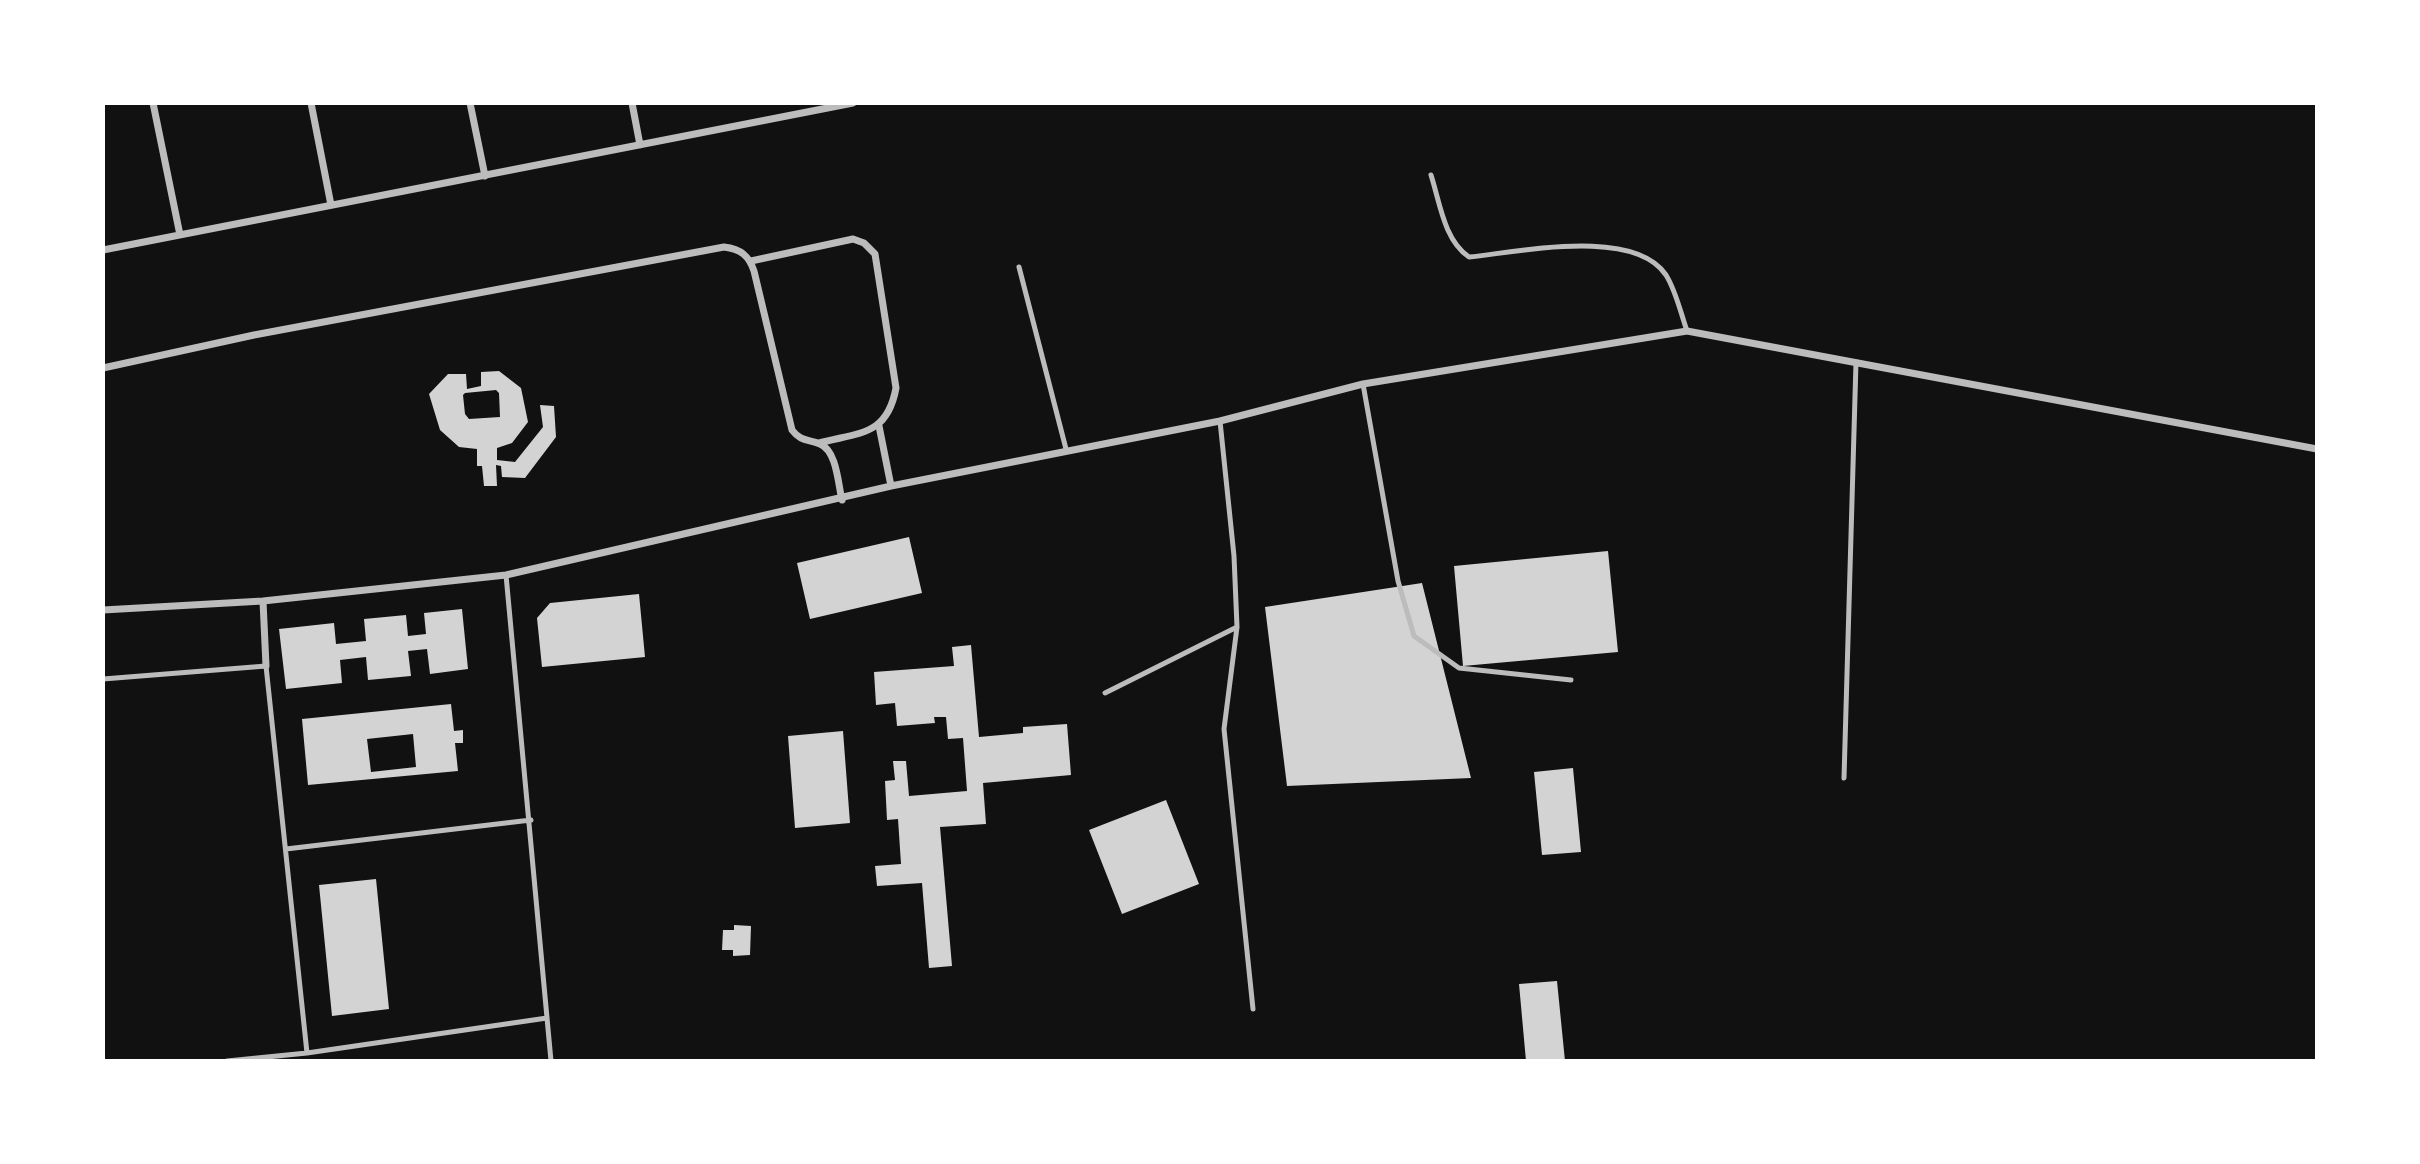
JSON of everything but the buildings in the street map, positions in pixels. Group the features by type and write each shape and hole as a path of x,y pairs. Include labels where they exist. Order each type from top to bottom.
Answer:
{"street":[{"path":"153,103 180,235"},
{"path":"311,103 331,205"},
{"path":"470,103 485,176"},
{"path":"632,103 640,145"},
{"path":"103,250 853,103"},
{"path":"103,368 254,335 724,247 735,248 751,261 792,430 803,441 819,443 879,426 892,409 896,388 875,254 864,243 853,239 751,261"},
{"path":"103,610 263,601 506,575 842,500 891,486 1066,449 1220,421 1363,384 1687,331 2317,449"},
{"path":"879,426 891,486"},
{"path":"819,443 831,454 842,500"},
{"path":"263,601 266,666"}],"lane":[{"path":"1432,175 1452,240 1456,248 1469,257 1591,245 1634,251 1665,274 1687,331"},
{"path":"1019,267 1066,449"},
{"path":"1844,778 1856,362"},
{"path":"1363,384 1398,581 1415,636 1459,668 1571,680"},
{"path":"1220,421 1234,556 1237,627 1224,729 1253,1009"},
{"path":"506,575 531,820 551,1061"},
{"path":"1105,692 1237,627"},
{"path":"103,679 266,666 307,1053"},
{"path":"286,849 531,820"},
{"path":"227,1061 307,1053 547,1018"}]}
